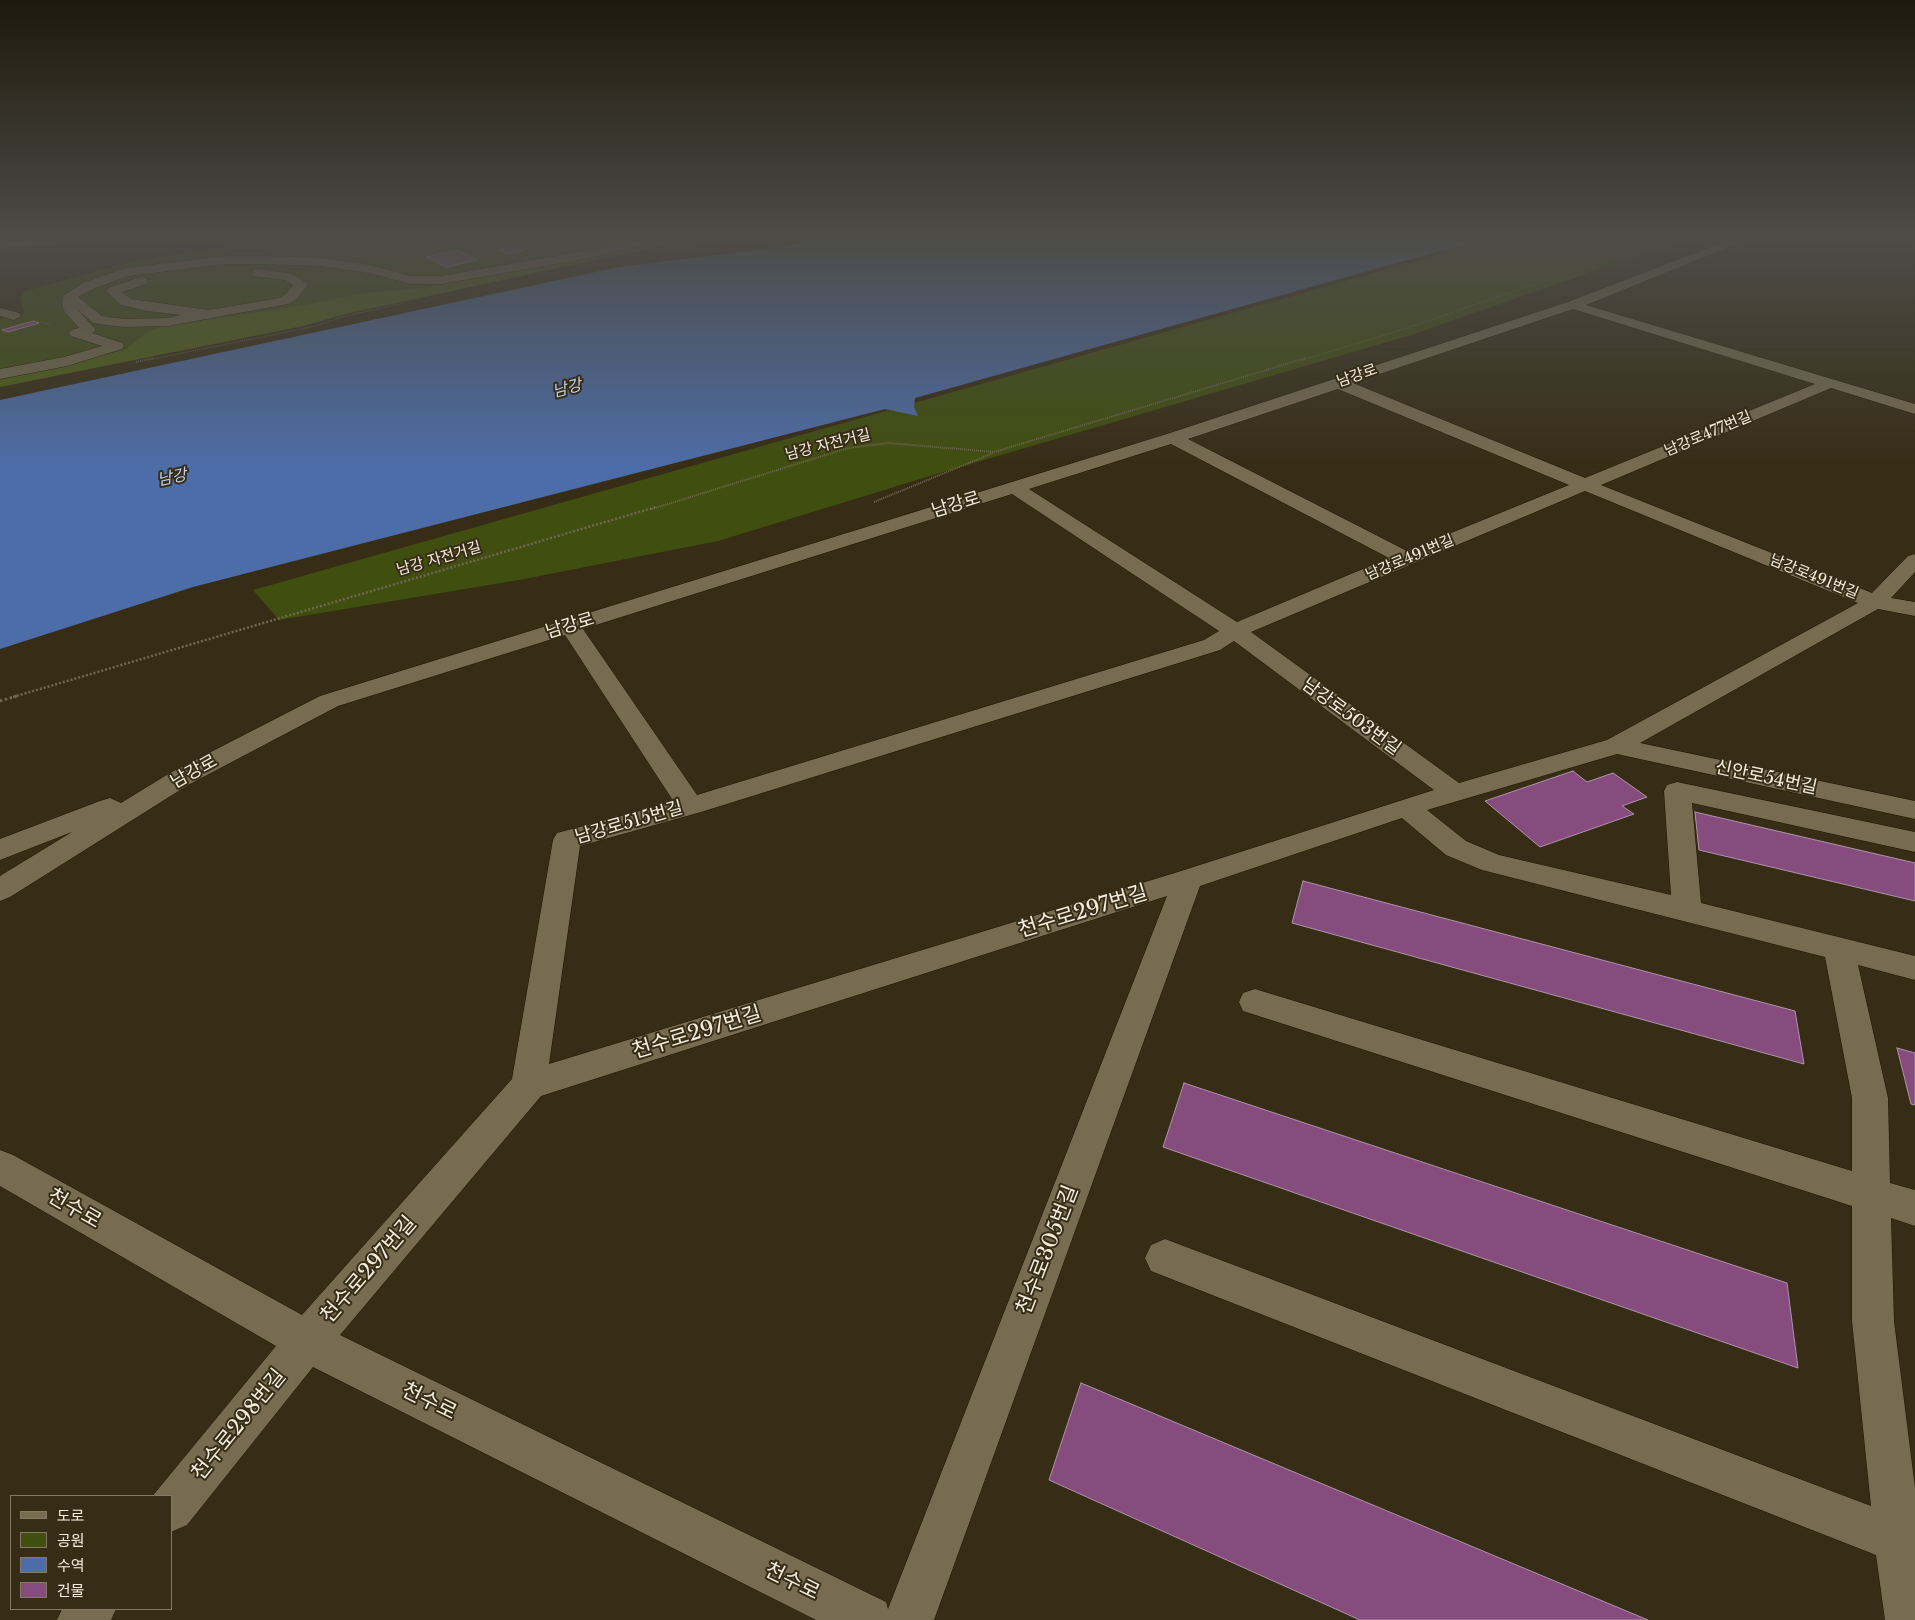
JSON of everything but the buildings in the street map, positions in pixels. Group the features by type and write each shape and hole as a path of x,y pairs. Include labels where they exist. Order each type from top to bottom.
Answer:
{"street":[{"path":"0,374 66,361 117,346 69,331 89,330 76,317"},
{"path":"94,317 98,320 124,323 168,322 203,317"},
{"name":"남강로","path":"0,890 179,779 329,702 1173,438 1538,317"},
{"path":"1611,317 1915,409"},
{"name":"남강로491번길","path":"1338,383 1876,602 1915,609"},
{"name":"남강로477번길","path":"1586,485 1830,384"},
{"path":"1173,438 1406,559"},
{"name":"남강로491번길","path":"691,806 1212,645 1235,631 1586,485"},
{"name":"남강로503번길","path":"1013,487 1235,631 1454,792"},
{"name":"신안로54번길","path":"1454,792 1616,746 1876,602 1915,560"},
{"name":"남강로515번길","path":"529,1085 567,840 691,806 570,626"},
{"name":"신안로54번길","path":"1616,746 1915,810"},
{"path":"0,850 179,779"},
{"path":"1687,910 1677,791 1915,842"},
{"path":"1188,879 1454,792"},
{"path":"1406,807 1456,848 1492,863 1915,968"},
{"name":"천수로297번길","path":"307,1341 529,1085 1188,879"},
{"name":"천수로305번길","path":"909,1620 1188,879"},
{"path":"1838,949 1870,1098 1873,1321 1906,1543 1910,1620"},
{"path":"1255,1002 1915,1208"},
{"name":"천수로","path":"0,1167 307,1341 868,1620"},
{"path":"1165,1258 1906,1543"},
{"name":"천수로298번길","path":"172,1508 307,1341"},
{"path":"82,1620 90,1610"}],"path":[{"path":"136,362 310,327 344,317"},
{"name":"남강 자전거길","path":"0,701 631,515 848,448 889,443 994,452 1440,317"}],"green space":[{"path":"10,317 320,317 0,385 0,319"},
{"path":"226,317 337,317 303,326 0,387 0,379 63,366 127,349 146,333 161,326"},
{"path":"1220,317 1464,317 1411,335 943,472 718,541 519,580 279,620 253,590"}],"water":[{"name":"남강","path":"388,317 1205,317 915,398 914,407 918,416 885,409 193,587 0,649 0,400"}]}
